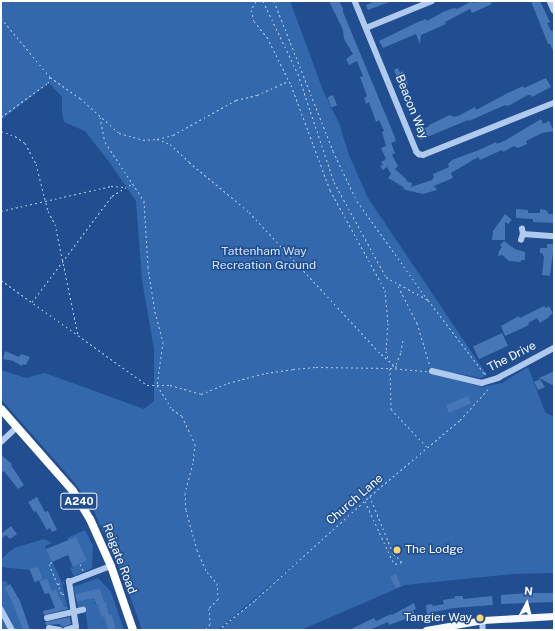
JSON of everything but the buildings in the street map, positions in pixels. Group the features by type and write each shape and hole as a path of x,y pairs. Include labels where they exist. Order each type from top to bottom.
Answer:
{"highway":[{"name":"Reigate Road","path":"1,408 73,491 90,519 111,566 132,630"}],"main road":[{"path":"426,630 483,620 554,616"}],"street":[{"name":"Beacon Way","path":"355,1 419,154 423,155 554,103"},
{"path":"366,28 432,1"},
{"path":"550,1 554,10"},
{"path":"521,240 522,231 554,236"},
{"name":"The Drive","path":"432,372 482,383 498,378 554,348"},
{"path":"1,442 17,427"},
{"path":"66,630 76,627 69,582 111,566"},
{"path":"1,609 12,630"},
{"path":"47,618 83,610"},
{"path":"483,620 483,630"},
{"path":"49,628 60,630"}],"path":[{"path":"256,1 251,10 254,21 267,37 288,81 330,190 385,290 388,323 386,351 388,360"},
{"path":"264,1 298,74 334,182 386,277 428,300"},
{"path":"274,1 330,145 357,201 428,300 484,373 498,378"},
{"path":"1,18 50,77 80,98 120,133 143,140 157,139 173,135 236,100 257,95 288,81"},
{"path":"1,117 48,83 50,77"},
{"path":"100,117 105,142 144,201 148,267 163,342 157,385 172,409 182,416 195,444 193,463 185,493 186,510 197,550 207,572 217,583 218,599 209,608 210,624 205,630"},
{"path":"1,132 15,136 25,143 36,164 48,211 55,224 64,260 78,335"},
{"path":"157,139 170,144 189,162 250,212 393,364 393,368"},
{"path":"32,302 112,196 133,183"},
{"path":"1,211 111,186 126,187"},
{"path":"1,280 147,385 170,384 201,394 228,383 293,368 396,368 432,372 417,323 397,284"},
{"path":"396,368 403,339"},
{"path":"390,368 391,409 427,448"},
{"name":"Church Lane","path":"218,630 365,500 460,420 498,378"},
{"path":"365,500 392,560 395,564 402,562 393,553 370,496"},
{"path":"52,562 49,564 62,594 70,593"},
{"path":"80,564 84,572"},
{"path":"58,584 62,583"}],"green space":[{"name":"Tattenham Way Recreation Ground","path":"1,1 290,1 324,93 339,123 349,155 368,198 487,375 481,378 427,368 431,373 482,387 502,383 528,367 545,412 554,417 554,573 512,574 405,585 301,630 220,630 301,558 218,630 142,630 122,574 93,509 74,482 1,399 1,370 26,378 45,373 144,409 154,401 154,349 142,280 136,201 110,163 85,131 64,122 62,113 62,97 49,83 1,120"},
{"path":"85,530 93,546 92,568 74,576 70,568 87,560 76,538 69,541 67,538"},
{"path":"44,539 52,543 45,546 62,583 67,606 55,608 54,606 62,602 56,590 52,591 47,578 43,579 38,567 30,570 1,567 1,559 14,548"},
{"path":"98,578 111,592 124,630 116,630 112,614 109,615 106,601 103,602 100,588 75,594 73,587"},
{"path":"6,581 8,585 4,588 14,604 23,630 1,630 1,582"},
{"path":"94,598 95,604 98,604 101,616 104,616 108,630 88,630 85,606 78,608 77,602"}],"place":[{"name":"The Lodge","path":"397,550"},
{"name":"Tangier Way","path":"480,618"}]}
